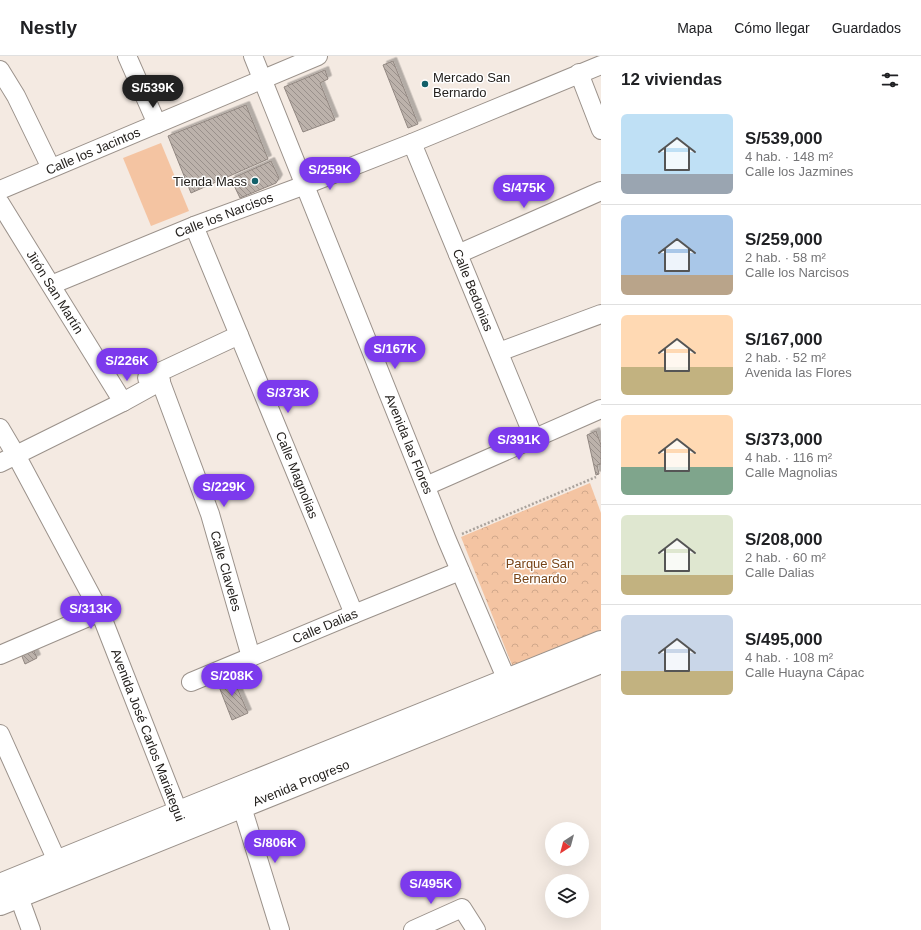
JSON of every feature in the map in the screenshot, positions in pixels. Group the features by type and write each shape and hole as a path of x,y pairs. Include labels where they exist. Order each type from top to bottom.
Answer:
{"main road":[{"name":"Avenida Progreso","path":"0,885 57,861 182,821 242,807 511,688 601,642"},
{"name":"Avenida Progreso","path":"9,900 182,821 511,688 601,662"}],"street":[{"path":"127,56 157,124"},
{"name":"Avenida las Flores","path":"253,56 447,540 511,688"},
{"name":"Calle los Jacintos","path":"0,190 318,56"},
{"name":"Calle los Narcisos","path":"51,285 194,226 412,143 599,66"},
{"path":"0,70 16,96 51,168"},
{"path":"579,73 601,130"},
{"name":"Calle Bedonias","path":"412,143 534,438"},
{"path":"458,254 601,191"},
{"name":"Jirón San Martín","path":"0,203 120,397"},
{"name":"Calle Magnolias","path":"194,226 354,614"},
{"path":"499,352 601,314"},
{"path":"8,459 120,397 239,335"},
{"name":"Calle Claveles","path":"159,377 210,514 251,657"},
{"path":"426,486 601,409"},
{"name":"Avenida José Carlos Mariategui","path":"0,428 8,459 100,612 182,821"},
{"name":"Calle Dalias","path":"192,682 460,571"},
{"path":"0,655 100,612"},
{"path":"0,734 57,861"},
{"path":"242,807 280,930"},
{"path":"9,900 31,930"},
{"path":"413,930 462,908 476,930"}],"path":[{"path":"447,540 596,477"}],"green space":[{"path":"161,143 189,211 151,226 123,158"},
{"name":"Parque San Bernardo","path":"590,483 601,513 601,636 514,670 461,537"}],"building":[{"path":"393,61 418,124 408,128 383,65"},
{"path":"325,70 328,79 320,83 335,120 303,132 284,87"},
{"path":"246,105 268,159 191,193 168,136"},
{"name":"Tienda Mass","path":"271,161 279,178 276,183 240,198 231,179"},
{"path":"596,431 601,445 601,464 597,465 599,474 596,475 587,435"},
{"path":"33,649 37,658 25,664 21,654"},
{"path":"231,674 248,713 232,720 216,679"}],"place":[{"name":"Mercado San Bernardo","path":"425,84"},
{"name":"Tienda Mass","path":"255,181"}]}
